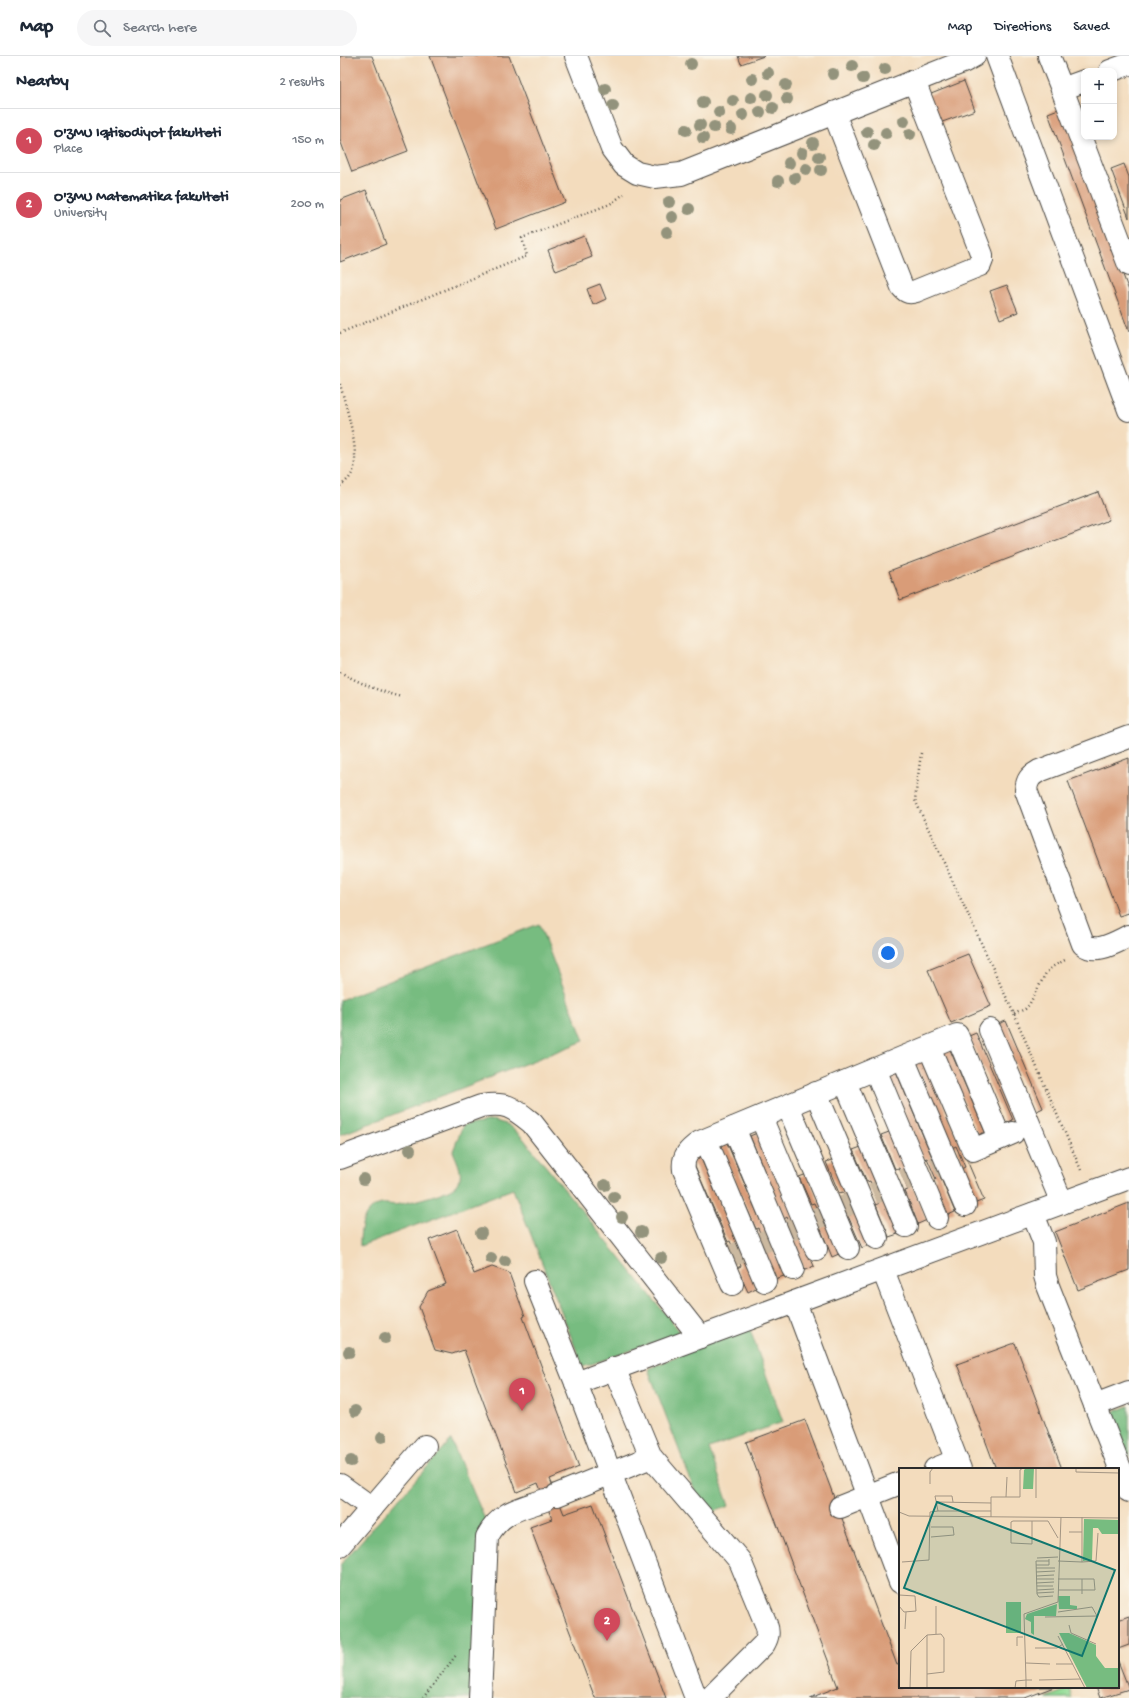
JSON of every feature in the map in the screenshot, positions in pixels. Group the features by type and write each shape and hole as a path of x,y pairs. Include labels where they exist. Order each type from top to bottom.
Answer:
{"lane":[{"path":"576,56 612,149 624,164 637,173 655,177 681,174 965,61 974,56"},
{"path":"997,56 1129,410"},
{"path":"1049,56 1129,265"},
{"path":"1117,68 1129,64"},
{"path":"834,113 902,288 910,293 916,291 980,265 982,255 914,81"},
{"path":"1062,89 1081,82"},
{"path":"1129,737 1039,771 1032,775 1027,782 1026,790 1081,940 1088,948 1098,948 1129,936"},
{"path":"990,1030 1062,1203"},
{"path":"732,1284 684,1170 683,1161 691,1148 734,1128 957,1035 1000,1138"},
{"path":"929,1046 973,1150 1030,1125"},
{"path":"903,1058 965,1205"},
{"path":"875,1070 937,1218"},
{"path":"845,1082 906,1226"},
{"path":"816,1094 877,1238"},
{"path":"340,1158 481,1106 498,1104 514,1108 532,1123 700,1337"},
{"path":"788,1106 848,1248"},
{"path":"761,1117 816,1249"},
{"path":"734,1128 793,1269"},
{"path":"706,1140 765,1280"},
{"path":"576,1383 1129,1178"},
{"path":"1033,1214 1044,1242 1045,1276 1048,1286 1129,1491"},
{"path":"883,1270 958,1465 941,1468"},
{"path":"535,1282 576,1383 696,1698"},
{"path":"795,1302 899,1579"},
{"path":"614,1368 651,1457 740,1561 768,1631 767,1639 764,1644 710,1698"},
{"path":"1095,1405 1129,1392"},
{"path":"340,1545 425,1446"},
{"path":"480,1698 487,1537 493,1526 509,1513 651,1457"},
{"path":"840,1507 899,1483"},
{"path":"340,1485 372,1508"}],"path":[{"path":"340,333 527,256 522,238 610,204 630,188 637,173"},
{"path":"340,384 353,437 356,459 352,474 340,486"},
{"path":"340,672 359,682 387,693 403,697"},
{"path":"921,753 915,800 1014,1014 1091,1193"},
{"path":"1014,1014 1025,1009 1029,1005 1046,973 1052,967 1088,948"},
{"path":"423,1698 460,1649"}],"green space":[{"path":"539,924 584,1041 340,1135 340,1000"},
{"path":"493,1120 508,1125 522,1137 681,1333 583,1367 513,1189 360,1246 364,1220 366,1215 375,1206 382,1204 398,1205 437,1194 455,1186 460,1178 460,1172 453,1151 463,1125"},
{"path":"748,1324 783,1422 709,1448 729,1506 704,1515 648,1369"},
{"path":"1129,1406 1129,1457 1111,1413"},
{"path":"451,1440 487,1524 470,1698 340,1698 340,1565"},
{"path":"1069,1689 1072,1698 1046,1698"}],"building":[{"path":"340,56 372,56 408,151 352,172 340,140"},
{"path":"430,56 509,56 565,202 496,229"},
{"path":"738,56 764,56 741,64"},
{"path":"964,81 975,110 937,124 926,96"},
{"path":"1061,108 1129,291 1129,332 1048,113"},
{"path":"1124,164 1129,177 1129,218 1111,169"},
{"path":"366,190 386,244 340,262 340,200"},
{"path":"584,236 592,257 556,271 548,250"},
{"path":"600,284 606,299 593,305 587,289"},
{"path":"1007,285 1018,312 1000,319 990,291"},
{"path":"1098,492 1109,520 900,600 889,571"},
{"path":"1129,758 1129,913 1119,916 1068,781"},
{"path":"968,954 991,1006 951,1023 928,970"},
{"path":"1006,1021 1043,1108 1035,1112 998,1024"},
{"path":"976,1033 1013,1120 1006,1123 969,1036"},
{"path":"948,1045 985,1132 978,1135 941,1048"},
{"path":"923,1058 984,1200 976,1203 961,1169 965,1167 956,1146 952,1148 915,1061"},
{"path":"895,1069 955,1212 948,1215 933,1180 936,1179 927,1158 924,1159 887,1073"},
{"path":"889,1132 927,1220 918,1224 905,1191 908,1190 899,1168 895,1169 881,1135"},
{"path":"757,1133 814,1266 805,1270 792,1240 796,1238 787,1217 784,1219 750,1136"},
{"path":"727,1143 784,1276 775,1279 764,1251 767,1249 758,1228 756,1229 720,1146"},
{"path":"861,1147 898,1234 889,1237 876,1205 879,1203 870,1181 867,1182 853,1150"},
{"path":"700,1156 756,1288 748,1292 737,1268 741,1266 730,1241 728,1242 692,1159"},
{"path":"834,1159 870,1244 862,1248 848,1216 852,1214 843,1192 839,1193 826,1162"},
{"path":"807,1174 841,1253 832,1257 820,1227 824,1225 814,1203 811,1204 799,1177"},
{"path":"1129,1203 1129,1270 1078,1290 1055,1232"},
{"path":"457,1229 474,1274 492,1267 509,1273 525,1316 523,1317 579,1467 550,1479 564,1514 593,1504 666,1698 595,1698 530,1527 552,1519 538,1483 517,1492 464,1350 452,1354 435,1350 419,1307 428,1291 446,1284 429,1240"},
{"path":"1015,1343 1062,1468 996,1468 957,1364"},
{"path":"805,1420 897,1665 899,1664 899,1688 1051,1688 1025,1698 810,1698 838,1687 746,1442"},
{"path":"1129,1616 1129,1645 1119,1649 1119,1620"},
{"path":"1119,1664 1129,1689 1100,1698 1096,1688 1119,1688"}],"tunnel":[{"path":"722,1260 973,1150"}],"place":[{"name":"O'zMU Iqtisodiyot fakulteti","path":"522,1411"},
{"name":"O'zMU Matematika fakulteti","path":"607,1641"}]}
